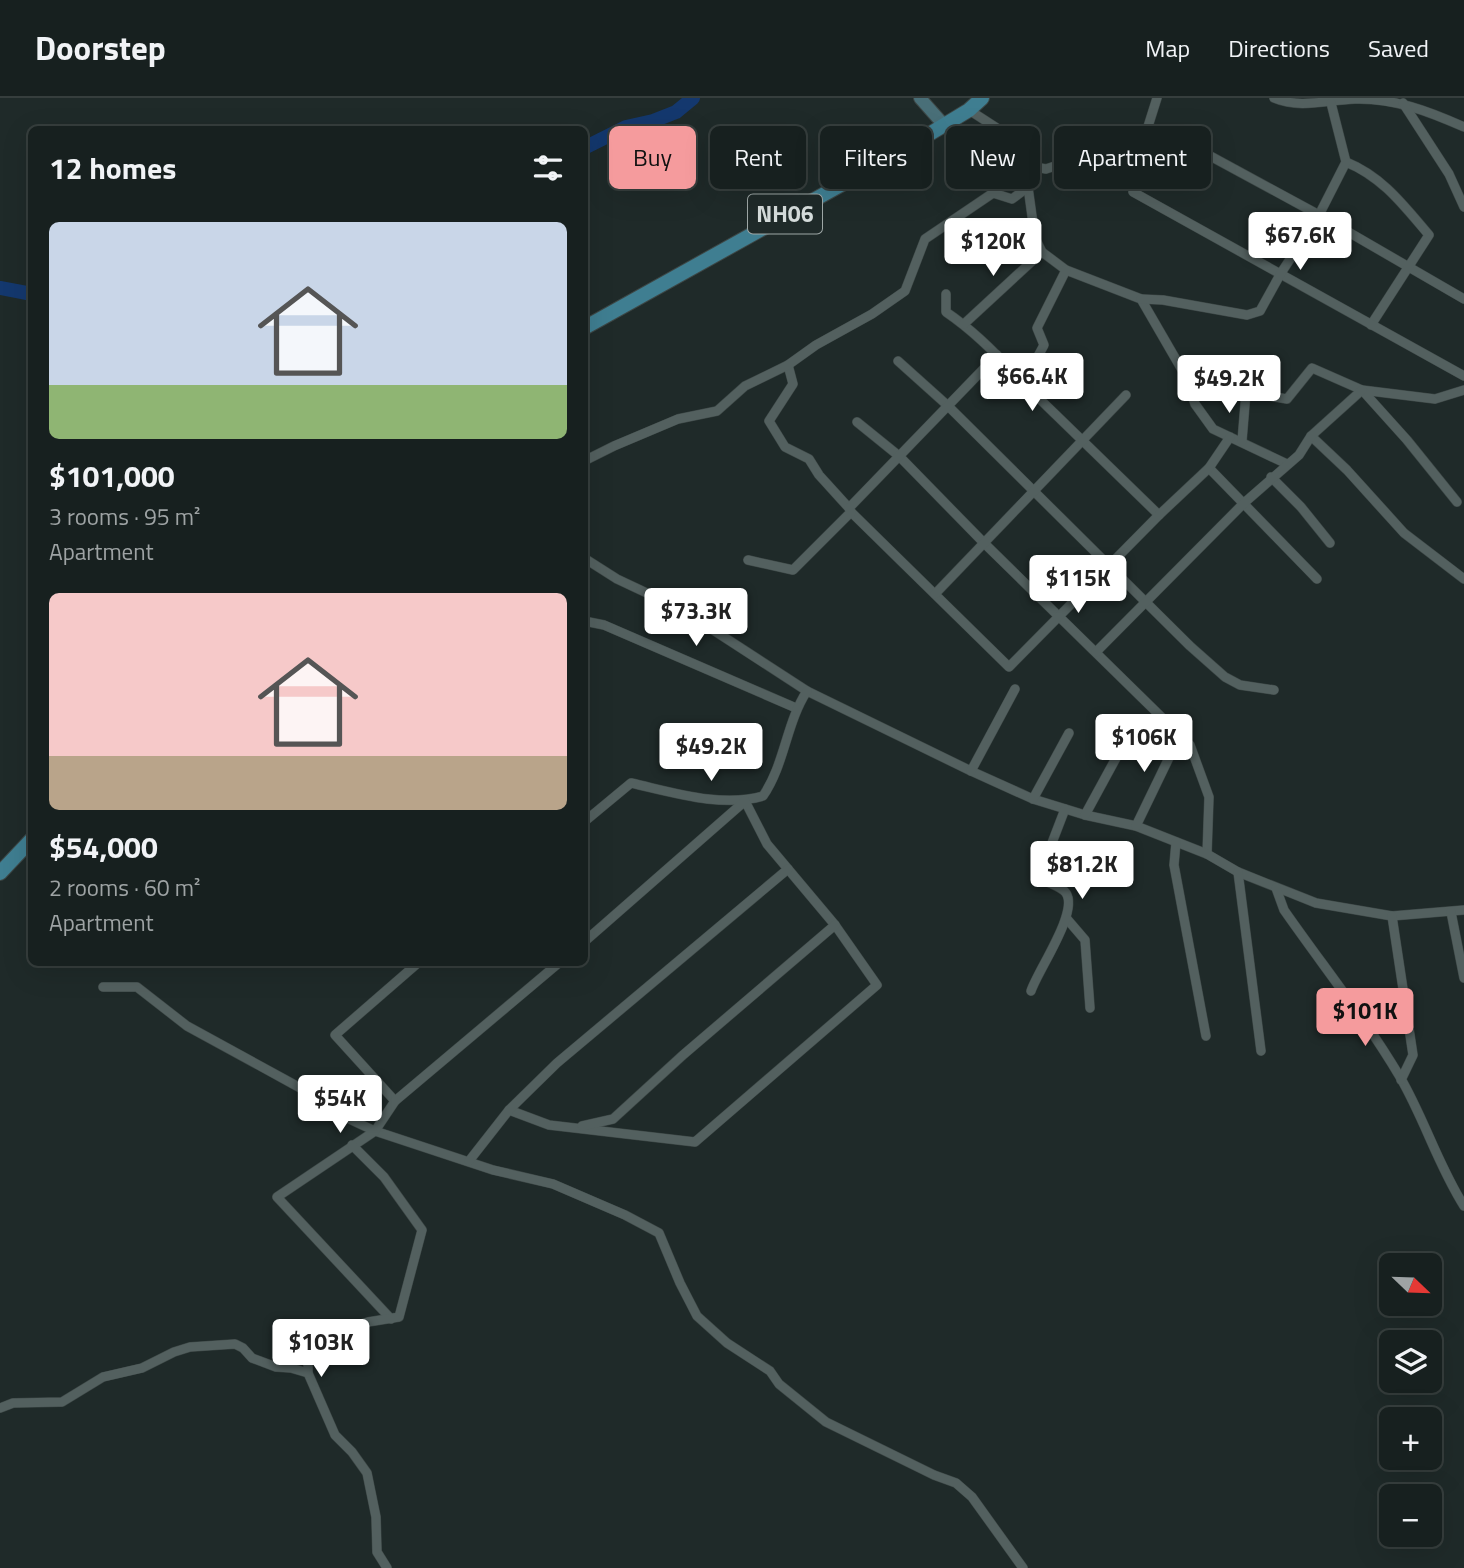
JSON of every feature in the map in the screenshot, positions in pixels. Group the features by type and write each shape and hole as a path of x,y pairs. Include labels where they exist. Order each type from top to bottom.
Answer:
{"main road":[{"path":"920,98 943,124"},
{"name":"NH06","path":"588,326 898,153 969,110 982,98"},
{"path":"0,873 28,843"}],"street":[{"path":"1040,168 1045,169 1145,136 1157,98"},
{"path":"1274,98 1282,101 1331,103 1355,99 1403,102 1464,127"},
{"path":"1403,102 1448,174 1464,207"},
{"path":"1028,189 1035,238 1042,252 1066,270 1141,299 1163,300 1247,315 1260,311 1319,215 1346,162 1331,103"},
{"path":"969,110 994,126"},
{"path":"1211,156 1464,299"},
{"path":"1346,162 1364,169 1389,188 1429,236 1371,324"},
{"path":"588,459 678,419 717,411 745,386 788,365 905,291 925,239 993,193 1012,199 1025,189"},
{"path":"1133,192 1464,376"},
{"path":"964,324 1042,252"},
{"path":"1023,384 1045,345 1037,328 1066,270"},
{"path":"946,294 947,312 997,355 1023,384 1159,514"},
{"path":"1141,299 1185,375 1195,404 1213,429 1287,464"},
{"path":"748,560 793,570 997,355"},
{"path":"898,361 947,405 1225,677 1240,685 1273,690"},
{"path":"788,365 793,384 769,421 785,447 809,459 819,475 850,510 1009,667 1159,514 1209,468 1230,437"},
{"path":"1233,390 1287,399 1312,368 1362,390 1435,399 1463,393"},
{"path":"1096,652 1244,503 1299,455 1311,436 1362,390"},
{"path":"1362,390 1457,502"},
{"path":"1242,441 1246,392"},
{"path":"935,594 1126,395"},
{"path":"857,422 899,456 1190,745 1209,797 1207,853"},
{"path":"1311,436 1347,470 1404,533 1464,579"},
{"path":"1209,468 1317,579"},
{"path":"1271,477 1301,507 1330,543"},
{"path":"588,561 617,579 707,626 807,691 1034,799 1084,815 1136,826 1207,853 1238,872 1316,904 1392,916 1464,910"},
{"path":"588,622 604,625 796,708"},
{"path":"971,771 1015,689"},
{"path":"588,819 631,783 693,796 745,801 763,796 775,779 796,708 807,691"},
{"path":"1084,815 1134,725"},
{"path":"1034,799 1069,733"},
{"path":"1136,826 1180,735"},
{"path":"509,1110 549,1125 695,1142 877,985 835,925 767,844 745,801"},
{"path":"588,938 745,801"},
{"path":"1031,991 1035,978 1067,919 1065,891 1041,879 1040,874 1065,809"},
{"path":"1176,842 1174,865 1206,1036"},
{"path":"469,1161 509,1110 557,1063 788,869"},
{"path":"1238,872 1261,1051"},
{"path":"1276,888 1284,910 1373,1033 1401,1080 1431,1136 1453,1189 1464,1206"},
{"path":"1451,912 1464,978"},
{"path":"1392,916 1413,1055 1401,1080"},
{"path":"1067,919 1085,940 1090,1008"},
{"path":"576,1128 614,1119 683,1055 835,925"},
{"path":"395,1101 335,1035 414,966"},
{"path":"391,1319 277,1197 375,1131 395,1101 554,966"},
{"path":"103,988 137,988 187,1026 375,1131 493,1170 553,1184 659,1233 697,1316 727,1343 770,1371 779,1384 825,1422 956,1483 972,1497 1023,1568"},
{"path":"352,1145 384,1177 422,1230 399,1317 368,1322 323,1336 309,1347 308,1373 335,1435 367,1473 376,1517 377,1552 387,1568"},
{"path":"0,1408 13,1403 62,1402 103,1377 142,1368 190,1347 234,1344 243,1348 252,1358 276,1367 308,1373"}],"waterway":[{"path":"588,146 626,127 676,112 693,98"},
{"path":"0,288 28,293"}]}
